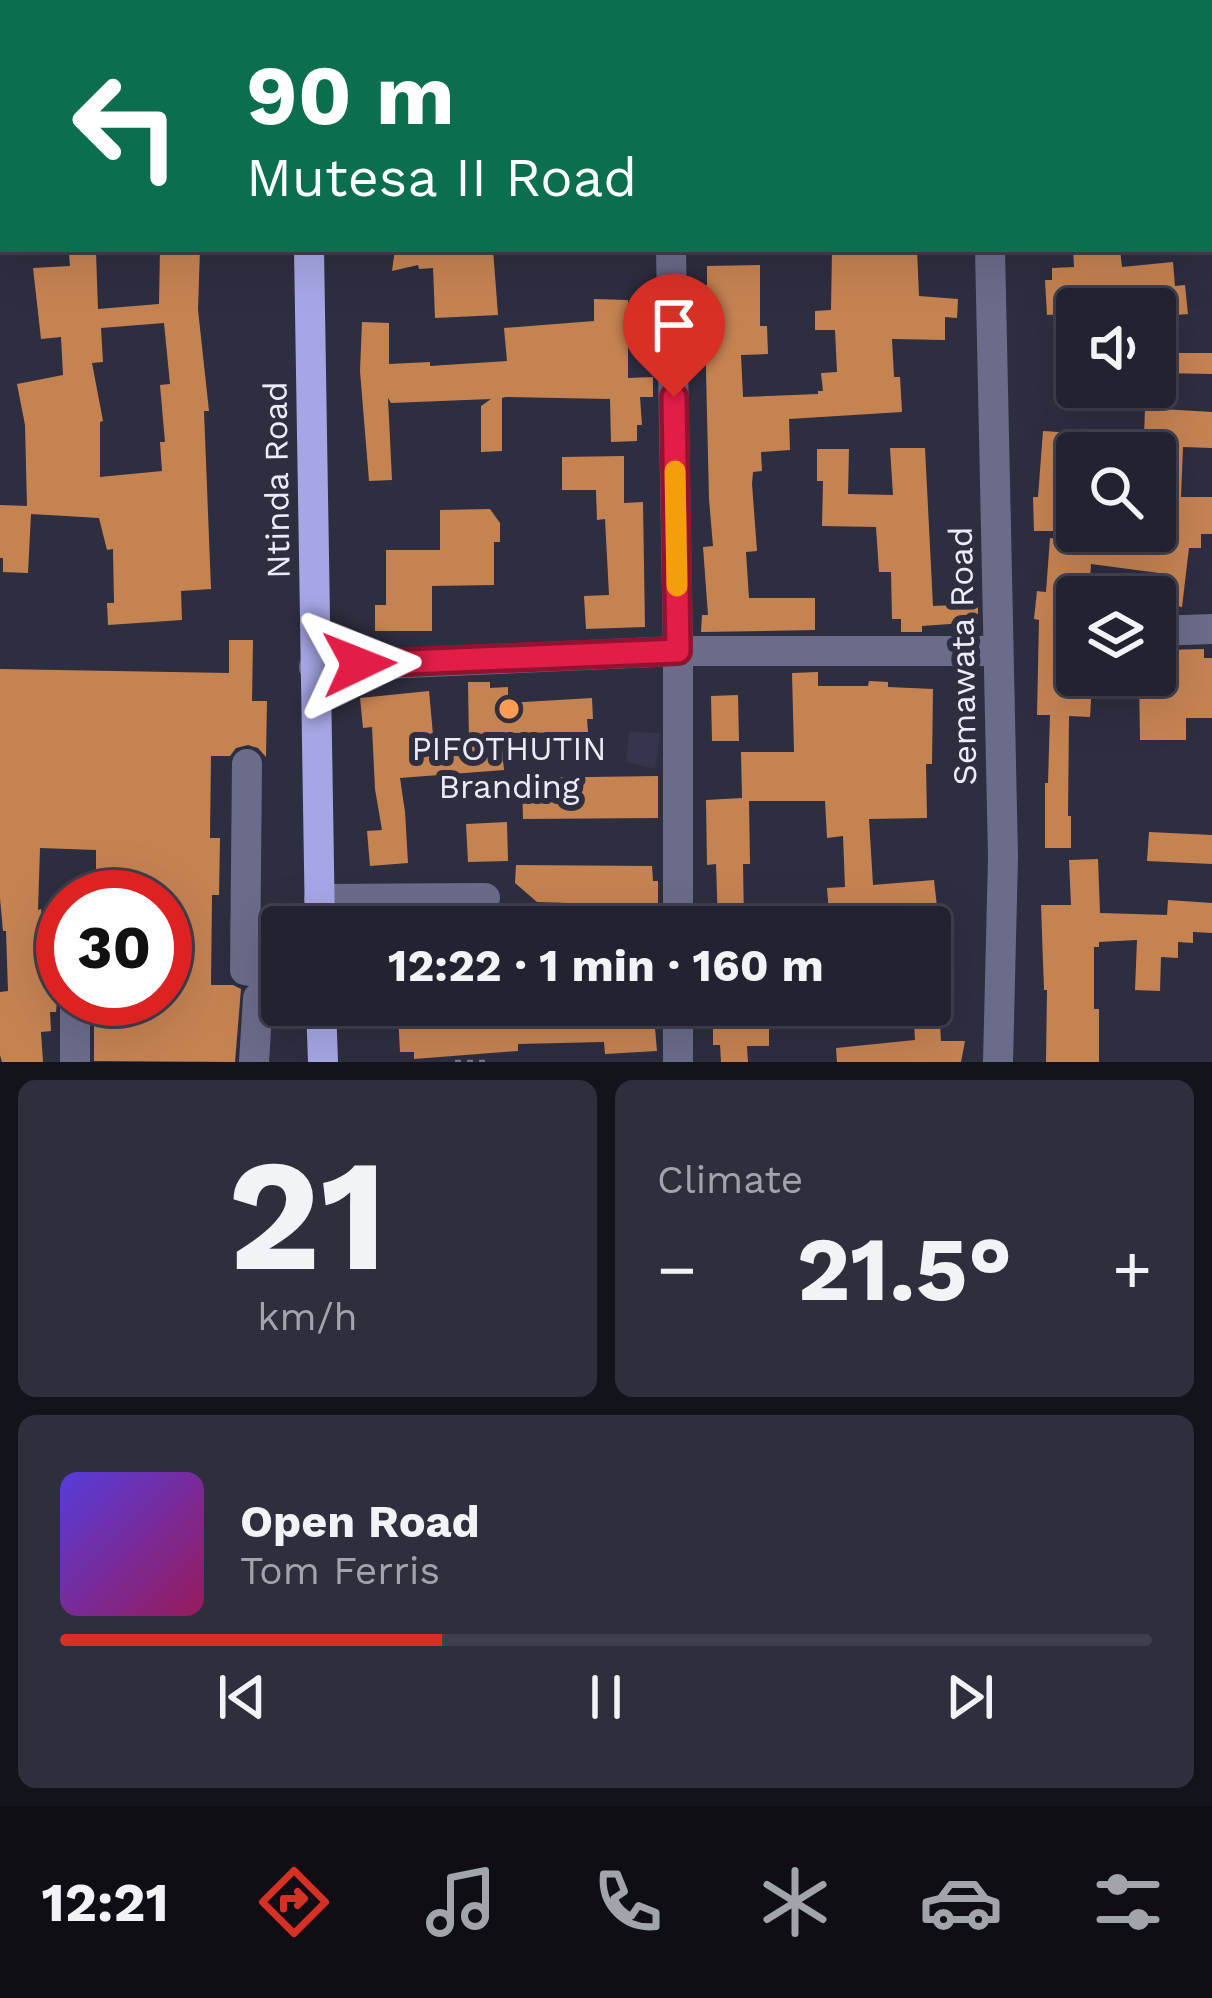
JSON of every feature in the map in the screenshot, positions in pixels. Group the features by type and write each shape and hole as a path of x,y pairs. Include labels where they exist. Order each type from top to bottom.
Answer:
{"main road":[{"name":"Ntinda Road","path":"309,252 320,906"},
{"path":"322,1026 323,1062"}],"street":[{"path":"671,252 678,906"},
{"name":"Semawata Road","path":"990,252 1003,857 998,1062"},
{"path":"1176,630 1212,629"},
{"path":"314,667 678,651 998,651"},
{"path":"247,764 245,970 261,973"},
{"path":"397,906 485,898"},
{"path":"254,1062 261,998"},
{"path":"75,1026 75,1062"},
{"path":"678,1026 678,1062"}],"path":[{"path":"455,1062 487,1062"}],"shaded area":[{"path":"629,732 660,733 655,769 626,762"}],"building":[{"path":"96,252 98,309 159,304 160,252 200,252 198,310 209,411 204,411 211,589 181,591 182,620 108,625 107,603 114,603 113,549 107,550 99,518 31,514 28,573 3,572 0,505 27,506 25,425 17,384 63,375 61,337 41,339 33,268 70,266 69,253","holes":["164,323 170,384 160,385 165,442 160,442 162,471 100,477 103,421 92,363 103,362 101,328"]},
{"path":"395,252 493,252 498,315 435,318 433,268 419,269 418,265 392,271"},
{"path":"832,252 917,252 919,296 958,299 957,318 945,317 945,340 892,339 902,412 789,419 790,450 761,452 762,471 753,472 752,484 757,551 746,552 749,598 815,598 815,630 701,632 702,615 708,615 703,547 713,546 707,266 760,265 760,326 767,326 768,354 741,355 743,397 823,391 821,373 837,372 835,330 815,330 815,311 831,310"},
{"path":"1073,252 1120,252 1122,267 1173,262 1175,286 1185,285 1188,314 1176,315 1176,288 1056,288 1056,314 1047,315 1045,280 1052,280 1052,268 1074,267"},
{"path":"594,299 628,300 628,378 653,377 653,397 640,397 642,425 637,425 637,441 611,442 610,399 506,397 502,398 502,451 481,452 481,406 491,399 391,403 388,398 392,480 369,481 360,371 362,322 389,323 389,364 507,361 504,328 594,321"},
{"path":"1176,324 1179,353 1212,353 1212,374 1176,373"},
{"path":"1145,408 1212,412 1212,448 1183,447 1181,497 1212,497 1212,534 1201,534 1201,548 1189,548 1182,607 1176,606 1176,576 1091,564 1090,576 1056,576 1056,696 1091,696 1090,717 1069,716 1071,848 1045,848 1050,715 1037,715 1037,591 1046,592 1050,538 1056,539 1056,552 1176,552 1176,432 1144,432"},
{"path":"1043,431 1058,432 1056,531 1034,531 1033,497 1038,497"},
{"path":"890,448 925,448 933,606 978,604 978,622 901,632 901,619 892,619 891,572 879,572 876,527 822,526 823,481 817,481 817,449 849,449 848,494 893,495"},
{"path":"624,456 624,503 643,502 645,627 586,629 584,596 609,595 605,519 597,520 596,490 562,490 562,457"},
{"path":"490,509 500,523 500,542 494,542 494,585 432,586 432,631 375,631 375,605 386,605 386,550 440,550 440,510"},
{"path":"229,640 253,640 252,701 267,701 266,757 248,745 236,748 230,756 211,756 210,838 220,838 219,895 212,895 211,985 241,989 235,1062 94,1061 94,1026 192,1026 192,870 96,870 96,850 40,848 36,1026 51,1026 51,1031 41,1032 43,1062 2,1062 0,992 8,991 0,898 0,669 229,673"},
{"path":"1204,649 1204,658 1212,658 1212,718 1186,718 1186,740 1140,740 1139,696 1176,696 1176,650"},
{"path":"818,672 818,686 868,686 869,681 933,689 927,818 869,819 873,885 934,880 937,906 828,906 827,888 845,887 843,836 827,838 825,801 749,801 750,864 743,864 744,906 717,906 716,864 707,865 706,800 742,798 741,752 794,752 792,673"},
{"path":"468,682 508,687 508,703 592,698 593,719 587,719 588,732 501,733 504,770 400,778 408,863 370,866 367,831 382,830 372,727 363,728 360,698 429,691 434,745 469,743"},
{"path":"738,695 739,741 712,741 711,696"},
{"path":"658,776 658,818 523,819 522,778"},
{"path":"507,822 508,861 468,862 466,824"},
{"path":"1149,832 1212,835 1212,864 1147,861"},
{"path":"1098,859 1100,913 1167,915 1168,900 1212,903 1212,933 1193,932 1193,943 1178,942 1178,958 1161,957 1160,991 1135,990 1137,940 1099,942 1094,947 1094,1009 1099,1009 1099,1062 1046,1062 1041,905 1071,905 1069,860"},
{"path":"516,865 652,866 653,881 658,881 658,906 537,902 515,883"},
{"path":"399,1026 655,1026 657,1051 605,1054 604,1042 518,1044 518,1051 414,1059 414,1052 400,1052"},
{"path":"713,1026 769,1026 769,1046 747,1046 748,1062 721,1062 720,1045 713,1045"},
{"path":"914,1026 940,1026 941,1041 965,1041 961,1062 837,1062 836,1048 915,1040"}],"slow traffic":[{"path":"675,471 677,586"}],"place":[{"name":"PIFOTHUTIN Branding","path":"509,709"}],"route":[{"path":"359,664 678,651 674,397"}]}
